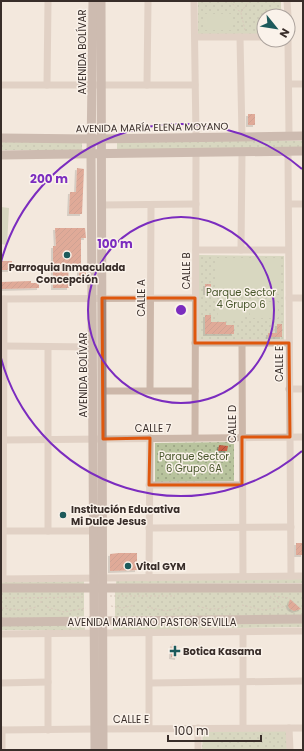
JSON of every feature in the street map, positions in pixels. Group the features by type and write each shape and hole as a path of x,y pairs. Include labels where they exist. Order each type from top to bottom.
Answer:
{"street":[{"path":"47,85 48,1"},
{"name":"AVENIDA BOLÍVAR","path":"93,1 97,85"},
{"name":"AVENIDA BOLÍVAR","path":"99,588 95,531 98,439 103,391 98,298 96,139 101,1"},
{"path":"147,85 148,1"},
{"path":"194,1 196,137"},
{"path":"195,37 256,37"},
{"path":"242,136 243,37"},
{"path":"288,48 288,136"},
{"path":"289,84 303,84"},
{"path":"1,85 195,85"},
{"name":"AVENIDA MARÍA ELENA MOYANO","path":"1,138 96,139 303,136"},
{"name":"CALLE B","path":"195,438 196,152"},
{"path":"241,250 242,152"},
{"name":"CALLE E","path":"288,152 291,576"},
{"path":"1,155 303,152"},
{"name":"AVENIDA BOLÍVAR","path":"96,154 101,205 98,298 94,347 98,439 99,729 103,750"},
{"path":"101,205 196,204"},
{"path":"289,204 303,204"},
{"name":"CALLE A","path":"150,391 152,205"},
{"path":"196,250 288,250"},
{"path":"195,298 2,299 4,346 2,390 4,440 2,485 4,531 2,582 99,588 303,588"},
{"path":"289,298 303,298"},
{"path":"195,343 289,343"},
{"name":"CALLE D","path":"242,343 243,577"},
{"path":"4,346 94,347"},
{"path":"48,347 48,531"},
{"path":"290,389 303,389"},
{"path":"103,391 195,391"},
{"name":"CALLE 7","path":"4,440 303,437"},
{"path":"149,578 150,438"},
{"path":"149,485 242,485"},
{"path":"149,528 290,527"},
{"path":"4,531 95,531"},
{"path":"99,588 149,578 303,576"},
{"name":"AVENIDA MARIANO PASTOR SEVILLA","path":"1,622 303,619"},
{"name":"AVENIDA MARIANO PASTOR SEVILLA","path":"1,634 303,631"},
{"path":"243,632 243,728"},
{"path":"48,633 48,730"},
{"path":"149,633 150,728"},
{"path":"150,683 303,681"},
{"path":"1,683 48,682"},
{"path":"198,728 198,750"},
{"path":"290,728 290,750"},
{"name":"CALLE E","path":"1,730 303,728"},
{"name":"AVENIDA BOLÍVAR","path":"95,750 99,729"},
{"path":"1,730 2,750"}],"path":[{"path":"231,1 241,13 244,22 243,37"},
{"path":"241,13 249,1"},
{"path":"1,598 41,597 99,588 175,596"},
{"path":"292,613 270,596 290,598 303,610"},
{"path":"41,597 41,603"},
{"path":"111,606 122,608 135,605"},
{"path":"198,606 214,610 223,609 231,605"},
{"path":"242,605 263,610 283,607"},
{"path":"146,607 166,611 187,606"},
{"path":"2,608 23,610 36,607"},
{"path":"47,607 64,612 86,608"}],"highlighted area":[{"path":"102,298 195,298 195,343 289,343 290,437 242,437 242,485 149,485 150,438 103,439"}],"green space":[{"path":"198,1 281,1 281,8 256,8 256,34 198,34"},
{"path":"204,14 232,14 232,30 204,30"},
{"path":"82,141 82,150 1,150 1,142"},
{"path":"117,141 303,141 303,149 117,150"},
{"path":"1,207 9,208 7,245 1,244"},
{"name":"Parque Sector 4 Grupo 6","path":"199,255 284,256 284,341 198,341"},
{"path":"215,258 281,258 281,294 215,294"},
{"path":"244,302 244,319 218,319 217,303"},
{"path":"249,302 278,302 278,318 250,318"},
{"name":"Parque Sector 6 Grupo 6A","path":"234,442 234,481 155,482 155,443"},
{"path":"171,454 197,455 196,470 170,469"},
{"path":"303,579 303,583 116,584 116,580"},
{"path":"1,580 84,580 84,585 1,585"},
{"path":"1,591 84,591 84,617 1,618"},
{"path":"303,591 303,615 115,617 115,592"},
{"path":"303,622 303,627 113,630 113,624"},
{"path":"85,624 85,630 1,630 1,625"},
{"path":"288,730 287,750 202,750 203,731"},
{"path":"216,735 216,750 203,750 203,736"}],"building":[{"path":"248,114 255,114 255,125 248,125"},
{"path":"77,168 84,169 82,214 69,214 70,192 76,192"},
{"path":"55,228 85,228 86,238 81,238 81,264 68,264 69,288 53,288 53,246 56,246"},
{"path":"1,261 12,261 12,270 1,270"},
{"path":"79,266 86,266 86,277 79,277"},
{"path":"31,281 31,283 39,283 39,288 1,289 1,282"},
{"path":"205,284 211,284 211,293 205,293"},
{"path":"205,315 211,315 211,322 226,322 226,325 234,325 234,334 205,334"},
{"path":"277,324 282,324 282,337 268,337 268,333 277,333"},
{"path":"219,445 228,446 227,451 218,451"},
{"path":"296,543 303,543 303,555 296,555"},
{"path":"137,553 137,570 110,571 110,554"},
{"path":"290,599 301,609 294,611 290,609 288,606"},
{"name":"Botica Kasama","path":"172,644 178,645 177,658 171,657"}],"place":[{"name":"Parroquia Inmaculada Concepción","path":"67,255"},
{"name":"Institución Educativa Mi Dulce Jesus","path":"63,515"},
{"name":"Vital GYM","path":"128,566"},
{"name":"Botica Kasama","path":"175,651"}]}
